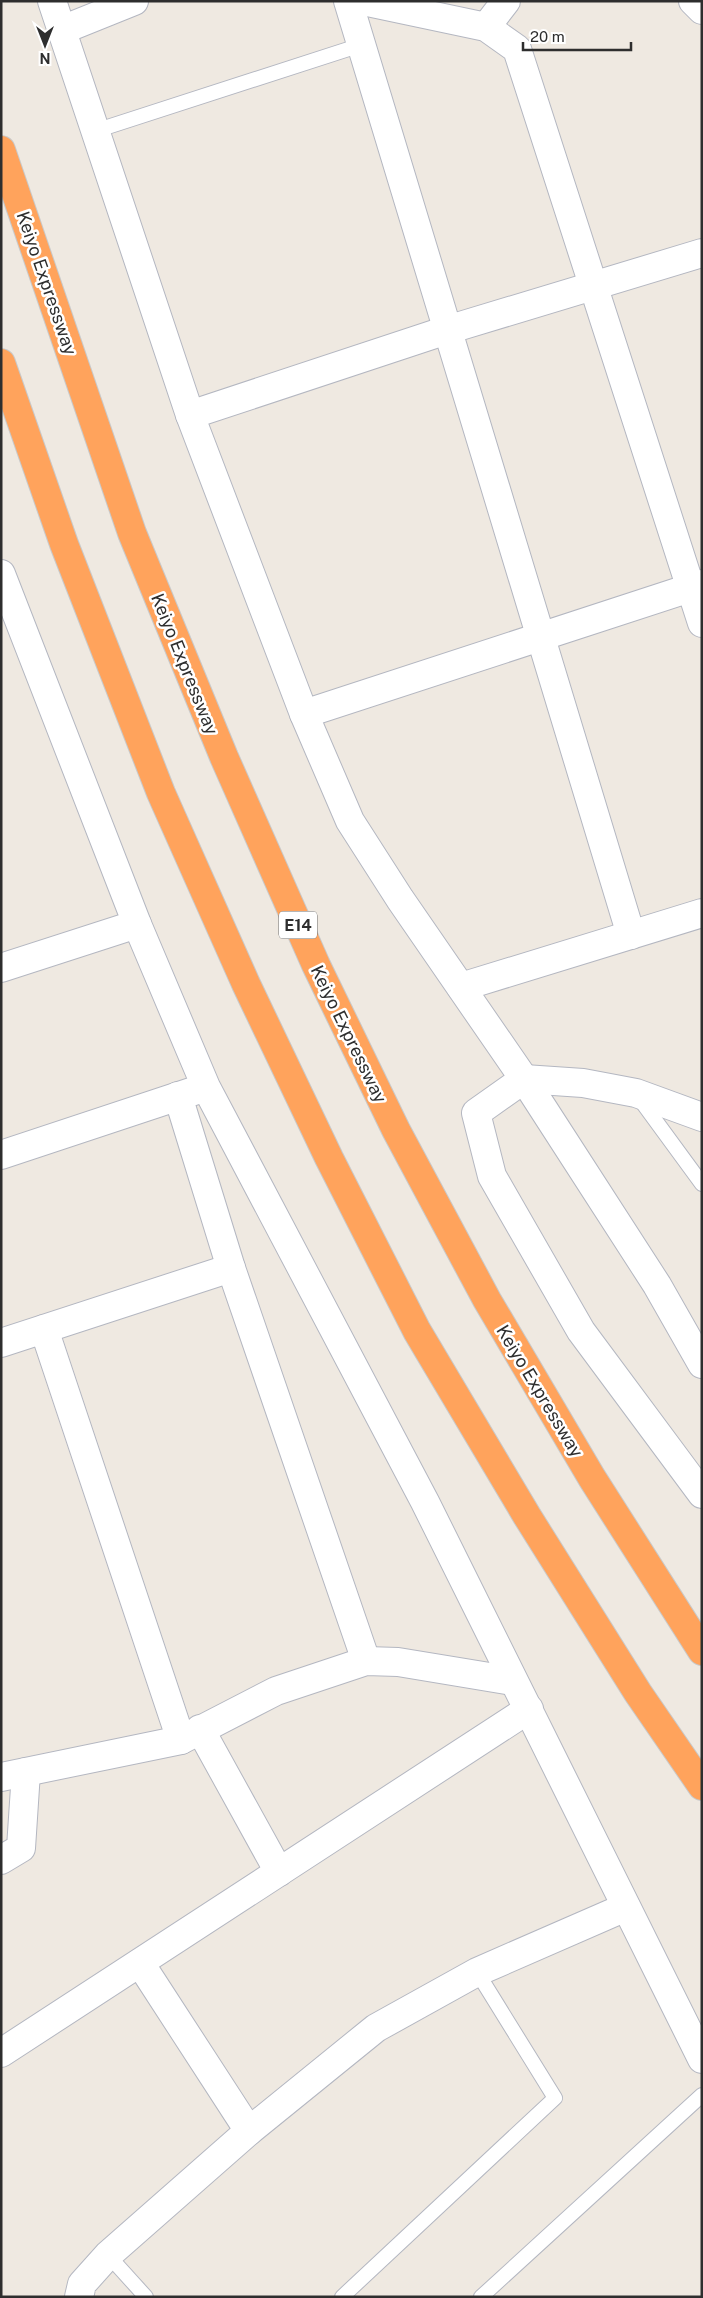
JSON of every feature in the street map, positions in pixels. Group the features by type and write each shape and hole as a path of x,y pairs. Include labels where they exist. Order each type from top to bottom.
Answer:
{"highway":[{"name":"Keiyo Expressway","path":"1,150 132,533 224,757 316,965 396,1130 487,1300 592,1478 702,1651"},
{"path":"1,364 64,544 161,793 246,984 329,1158 412,1322 527,1516 638,1693 702,1786"}],"street":[{"path":"52,1 190,414 304,714 350,821 524,1079 657,1286 702,1364"},
{"path":"62,30 134,1"},
{"path":"348,1 631,935"},
{"path":"363,1 486,27 516,48 593,285 696,586 702,623"},
{"path":"486,27 506,1"},
{"path":"693,1 702,10"},
{"path":"190,414 448,330 702,253"},
{"path":"1,576 137,924 206,1087 425,1502 702,2059"},
{"path":"304,714 696,586"},
{"path":"461,987 702,913"},
{"path":"1,968 137,924"},
{"path":"702,1117 636,1093 583,1083 524,1079 476,1113 492,1176 581,1331 702,1494"},
{"path":"1,1155 206,1087"},
{"path":"178,1096 232,1268 366,1661"},
{"path":"1,1343 232,1268"},
{"path":"44,1329 191,1735 279,1872"},
{"path":"1,1860 21,1848 13,1774 191,1735 276,1691 366,1661 398,1662 513,1681"},
{"path":"1,2053 529,1709"},
{"path":"80,2297 82,2284 108,2255 250,2131 376,2028 477,1972 626,1907"},
{"path":"140,1963 250,2131"}],"lane":[{"path":"95,131 361,45"},
{"path":"636,1093 702,1184"},
{"path":"342,2297 556,2098 477,1972"},
{"path":"482,2297 702,2096"},
{"path":"108,2255 146,2297"}]}
